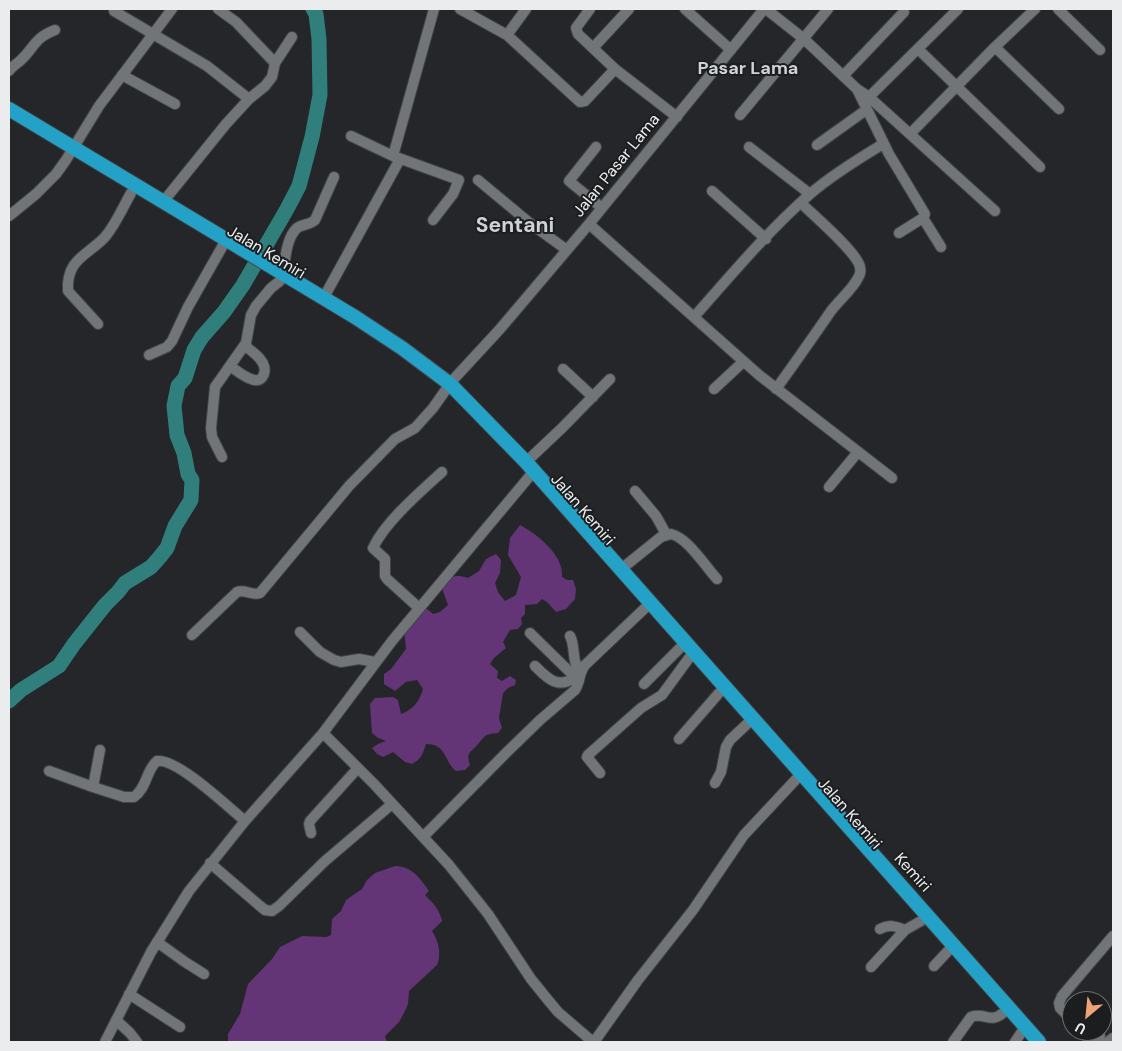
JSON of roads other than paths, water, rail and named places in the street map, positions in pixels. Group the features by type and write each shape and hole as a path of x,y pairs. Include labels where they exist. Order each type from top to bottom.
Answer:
{"highway":[{"name":"Jalan Kemiri","path":"9,109 131,193 279,276 447,388"},
{"name":"Jalan Kemiri","path":"9,118 163,202 230,247"},
{"name":"Jalan Kemiri","path":"279,276 323,298 402,348 447,388 529,470 620,570 719,693 798,777 921,921 1002,1012 1021,1039"},
{"name":"Jalan Kemiri","path":"529,470 644,608 691,657"},
{"name":"Kemiri","path":"691,657 1039,1042"}],"street":[{"path":"9,216 48,182 71,152 99,106 172,9"},
{"path":"218,9 236,22 275,63"},
{"path":"323,298 396,157 434,9"},
{"path":"460,9 507,35 580,102 585,101 615,69"},
{"path":"507,35 526,9"},
{"path":"590,9 576,29 578,34 615,69 677,117"},
{"path":"593,48 629,9"},
{"path":"685,9 731,50"},
{"path":"765,9 804,39 995,212"},
{"name":"Jalan Pasar Lama","path":"192,634 237,592 260,593 349,486 395,439 415,428 433,408 447,388 589,224 765,9"},
{"path":"740,115 828,9"},
{"path":"869,97 958,9"},
{"path":"910,134 995,47 1036,9"},
{"path":"1058,9 1100,50"},
{"path":"114,11 207,66 249,100"},
{"path":"843,76 904,12"},
{"path":"9,71 38,39 55,30"},
{"path":"163,202 213,138 265,86 272,77 275,63 292,37"},
{"path":"995,47 1059,110"},
{"path":"918,49 1040,167"},
{"path":"122,75 175,104"},
{"path":"857,89 883,144 925,214 923,218 941,247"},
{"path":"817,145 866,110"},
{"path":"351,136 396,157 458,180 453,194 433,220"},
{"path":"694,317 766,238 810,194 848,166 883,144"},
{"path":"749,147 810,194"},
{"path":"596,148 569,181 602,208"},
{"path":"222,457 212,437 211,418 215,387 244,346 251,315 279,276 294,233 300,226 315,220 334,177"},
{"path":"478,180 531,224 567,250"},
{"path":"712,191 766,238"},
{"path":"98,324 68,291 69,272 86,252 105,237 121,213 131,193"},
{"path":"776,389 802,355 832,310 858,279 860,272 860,265 856,259 801,203"},
{"path":"899,232 923,218"},
{"path":"589,224 743,362 892,478"},
{"path":"149,355 166,347 172,340 188,307 230,247"},
{"path":"230,366 253,380 262,378 265,372 263,364 254,353 244,346"},
{"path":"714,389 743,362"},
{"path":"563,369 593,397"},
{"path":"105,1042 157,942 180,905 210,863 323,732 375,662 529,470 610,379"},
{"path":"829,487 858,452"},
{"path":"419,608 387,579 385,576 385,559 373,548 398,513 406,508 442,472"},
{"path":"635,492 656,516 666,534"},
{"path":"620,570 666,534 671,534 679,538 717,579"},
{"path":"536,666 548,679 560,684 565,683 578,676 595,654 644,608"},
{"path":"300,632 320,652 334,660 342,662 359,659 375,662"},
{"path":"530,633 578,676"},
{"path":"423,837 540,720 575,690 578,676 573,643 570,636"},
{"path":"644,684 691,657"},
{"path":"600,773 587,757 588,754 641,708 662,695 691,657"},
{"path":"679,739 719,693"},
{"path":"715,783 721,772 726,747 730,740 747,724"},
{"path":"323,732 423,837 472,893 548,1000 569,1022 594,1042 650,964 693,910 744,835 798,777"},
{"path":"93,786 100,750"},
{"path":"48,771 124,797 134,797 142,789 153,765 158,761 164,760 180,768 245,821"},
{"path":"312,833 310,821 358,768"},
{"path":"210,863 265,910 272,911 280,906 325,861 392,804"},
{"path":"871,967 904,930 921,921"},
{"path":"880,929 892,926 904,930"},
{"path":"1066,991 1113,936"},
{"path":"157,942 204,974"},
{"path":"934,966 948,951"},
{"path":"129,994 180,1027"},
{"path":"1062,996 1059,1003 1062,1010"},
{"path":"956,1041 972,1018 980,1016 992,1019 997,1018 1002,1012"},
{"path":"116,1020 137,1042"},
{"path":"1108,1042 1113,1038"}],"waterway":[{"path":"9,701 21,690 59,666 105,605 125,583 151,567 167,548 175,526 191,500 192,480 188,474 184,453 177,435 174,406 178,386 185,378 194,350 243,285 299,186 312,137 320,95 319,39 316,14 313,9"}],"district":[{"name":"Pasar Lama","path":"748,69"},
{"name":"Sentani","path":"515,226"}]}
